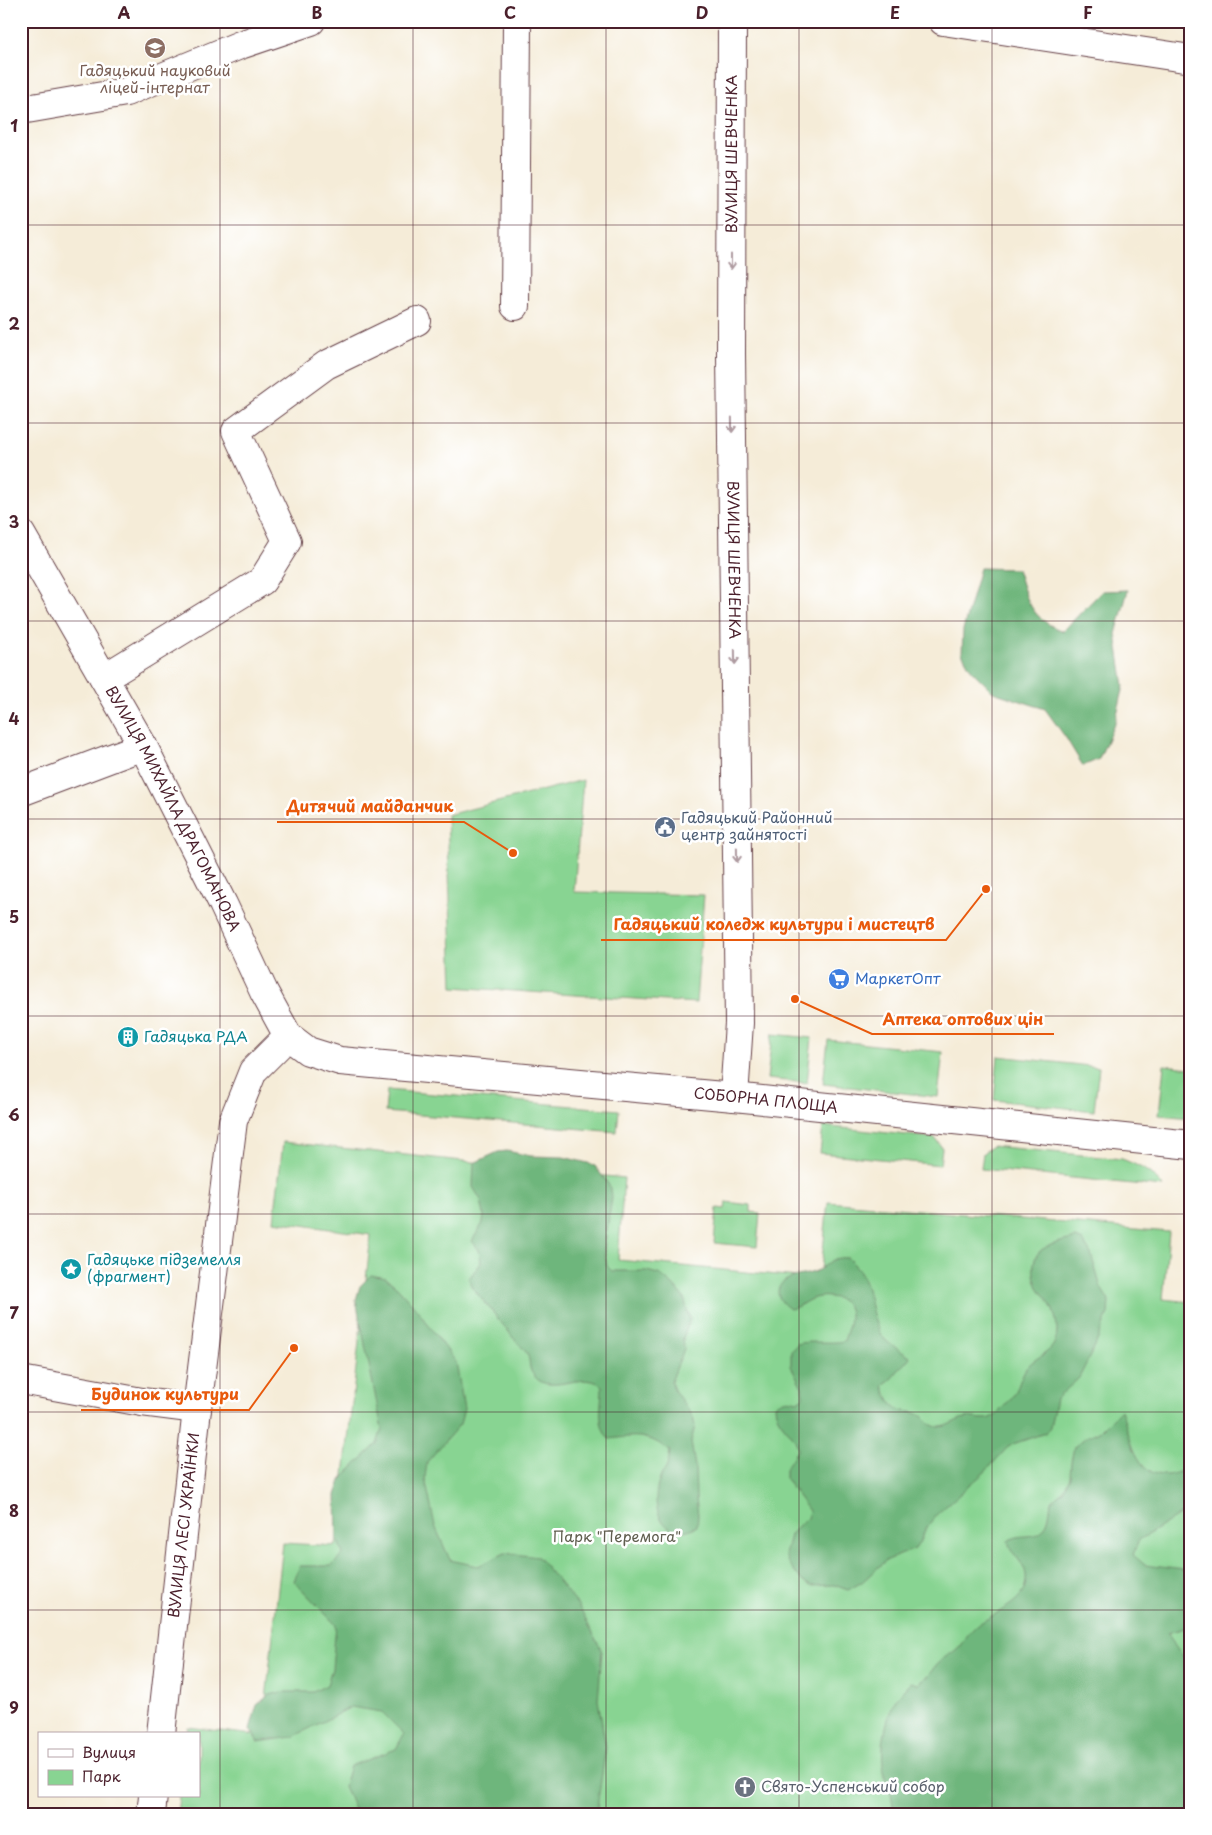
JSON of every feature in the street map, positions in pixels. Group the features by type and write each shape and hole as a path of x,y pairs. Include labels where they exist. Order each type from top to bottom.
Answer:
{"street":[{"path":"21,110 126,92 240,45 311,21"},
{"path":"515,306 518,21"},
{"name":"ВУЛИЦЯ ШЕВЧЕНКА","path":"732,21 731,354 740,1024 734,1097"},
{"path":"943,21 1191,59"},
{"path":"104,678 262,581 287,541 236,431 326,365 417,322"},
{"name":"ВУЛИЦЯ МИХАЙЛА ДРАГОМАНОВА","path":"21,534 143,746 223,904 264,992 288,1036 308,1051 340,1061"},
{"path":"21,792 143,746"},
{"name":"ВУЛИЦЯ ЛЕСІ УКРАЇНКИ","path":"161,1732 197,1409 233,1121 253,1071 288,1036"},
{"name":"СОБОРНА ПЛОЩА","path":"340,1061 734,1097 1191,1145"},
{"path":"21,1380 142,1402 197,1409"},
{"path":"151,1814 153,1798"}],"green space":[{"path":"980,568 1017,569 1031,607 1043,620 1063,631 1102,591 1128,590 1116,634 1124,686 1115,722 1099,759 1083,766 1045,709 993,692 972,671 962,653 963,630"},
{"path":"583,780 574,892 704,895 696,1003 453,987 447,815"},
{"path":"772,1034 812,1038 807,1083 767,1079"},
{"path":"828,1040 943,1052 938,1097 823,1084"},
{"path":"998,1056 1099,1067 1094,1111 994,1100"},
{"path":"1164,1065 1191,1068 1191,1118 1159,1115"},
{"path":"387,1090 619,1110 617,1132 385,1112"},
{"path":"823,1126 935,1138 942,1148 940,1165 820,1153"},
{"name":"Парк \"Перемога\"","path":"283,1142 624,1178 618,1260 820,1279 828,1202 1169,1232 1163,1299 1191,1302 1191,1814 177,1814 179,1798 200,1798 200,1732 187,1732 188,1727 262,1736 283,1543 336,1546 371,1235 274,1221"},
{"path":"992,1146 1122,1159 1145,1170 1163,1187 981,1169 983,1153"},
{"path":"507,1151 531,1156 563,1157 595,1166 611,1188 612,1198 604,1249 607,1266 612,1271 647,1271 661,1275 684,1298 690,1320 683,1338 684,1349 671,1382 674,1390 693,1417 695,1426 691,1442 695,1466 698,1515 697,1526 694,1528 682,1531 671,1529 663,1522 657,1510 657,1489 661,1476 668,1464 670,1451 655,1441 641,1437 609,1439 602,1428 601,1421 602,1386 594,1381 585,1380 555,1384 538,1380 531,1371 529,1358 522,1347 471,1286 469,1278 481,1263 479,1250 472,1241 483,1223 484,1215 481,1200 473,1187 474,1163 498,1152"},
{"path":"726,1202 751,1205 751,1212 760,1213 757,1247 714,1243 717,1208 725,1209"},
{"path":"1076,1238 1083,1241 1091,1254 1101,1288 1109,1301 1108,1314 1079,1378 1056,1399 1050,1427 1045,1433 1013,1444 1007,1448 986,1471 937,1514 926,1528 915,1549 885,1561 862,1582 848,1590 834,1585 811,1586 803,1582 788,1563 785,1554 790,1535 807,1518 809,1511 785,1478 785,1469 798,1449 793,1437 778,1418 775,1405 783,1400 797,1401 803,1397 802,1387 791,1366 791,1350 801,1343 844,1341 850,1315 847,1305 842,1301 827,1297 815,1298 790,1309 779,1297 778,1293 781,1285 791,1278 819,1270 837,1258 848,1258 862,1275 882,1337 910,1357 891,1379 883,1385 888,1396 899,1409 919,1415 934,1426 943,1427 964,1418 987,1419 993,1416 1014,1394 1027,1367 1053,1346 1057,1331 1056,1320 1050,1304 1036,1282 1034,1266 1036,1256 1047,1247"},
{"path":"371,1275 386,1278 398,1288 415,1307 456,1362 464,1409 460,1424 427,1462 425,1478 435,1526 450,1560 478,1566 505,1553 538,1557 578,1605 602,1651 598,1700 606,1747 596,1814 356,1814 344,1786 350,1766 396,1749 404,1734 382,1712 351,1707 293,1737 258,1742 250,1729 257,1705 269,1695 283,1692 313,1692 327,1685 332,1669 336,1625 294,1581 300,1566 332,1566 343,1554 337,1539 336,1495 342,1478 377,1444 382,1429 356,1300 360,1286"},
{"path":"1121,1410 1136,1453 1148,1469 1157,1474 1168,1475 1191,1467 1191,1508 1139,1540 1133,1555 1145,1565 1191,1571 1191,1626 1168,1633 1180,1653 1191,1661 1191,1814 893,1814 892,1801 884,1771 883,1743 894,1703 911,1682 918,1684 928,1676 939,1662 958,1648 975,1627 1011,1604 1022,1593 1025,1586 1025,1572 1008,1541 1018,1537 1034,1535 1042,1530 1047,1521 1051,1501 1063,1491 1070,1477 1074,1447 1086,1437 1100,1431"}],"place":[{"name":"Гадяцький науковий ліцей-інтернат","path":"155,48"},
{"name":"Гадяцький Районний центр зайнятості","path":"665,827"},
{"name":"Дитячий майданчик","path":"513,853"},
{"name":"Гадяцький коледж культури і мистецтв","path":"986,889"},
{"name":"МаркетОпт","path":"839,979"},
{"name":"Аптека оптових цін","path":"795,999"},
{"name":"Гадяцька РДА","path":"128,1037"},
{"name":"Гадяцьке підземелля (фрагмент)","path":"71,1269"},
{"name":"Будинок культури","path":"294,1348"},
{"name":"Свято-Успенський собор","path":"745,1787"}]}
